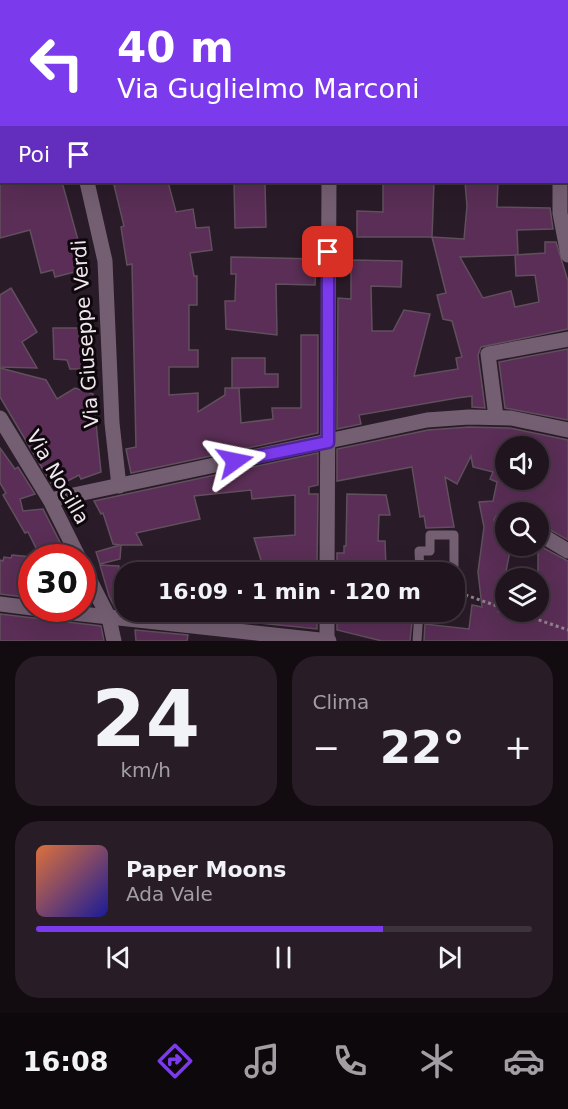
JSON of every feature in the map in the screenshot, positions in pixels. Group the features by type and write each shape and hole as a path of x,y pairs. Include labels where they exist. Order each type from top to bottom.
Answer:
{"street":[{"name":"Via Giuseppe Verdi","path":"87,183 105,261 112,423 119,486"},
{"path":"327,562 329,183"},
{"path":"560,183 560,213 568,255"},
{"path":"496,417 488,354 568,339"},
{"path":"50,500 427,420 496,417 568,430"},
{"name":"Via Nocilla","path":"0,418 50,500 72,544"},
{"path":"549,540 568,551"},
{"path":"96,592 109,618 114,641"},
{"path":"0,604 18,606"},
{"path":"96,616 321,640 325,622"}],"lane":[{"path":"420,562 419,551 430,551 430,535 454,535 454,562"},
{"path":"417,641 418,622"}],"path":[{"path":"465,595 495,605"},
{"path":"545,622 568,630"}],"building":[{"path":"0,183 62,183 86,269 55,277 53,270 41,273 30,230 0,238"},
{"path":"168,183 176,212 193,209 196,228 209,227 212,250 190,253 194,276 197,276 197,305 189,305 189,350 198,350 198,367 169,367 169,395 198,393 198,412 225,395 225,388 239,388 241,423 273,419 272,408 301,408 301,335 318,335 318,433 131,473 126,449 136,447 132,264 127,265 121,227 124,226 114,185"},
{"path":"234,183 265,183 266,227 235,228"},
{"path":"383,183 434,183 432,237 357,237 357,211 383,212"},
{"path":"465,183 498,183 497,207 550,208 553,229 517,230 518,255 545,253 545,242 556,242 568,281 568,329 481,347 478,355 485,408 472,407 472,396 457,398 359,415 361,424 337,429 338,298 351,299 351,260 402,261 401,287 371,286 372,331 393,331 404,310 430,314 414,376 458,369 456,358 462,357 452,321 443,319 437,295 446,293 432,237 464,239 467,206","holes":["515,255 516,276 535,275 539,302 515,307 511,291 483,298 460,257"]},
{"path":"231,257 316,259 315,285 276,284 277,335 226,329 225,301 235,301 236,274 231,274"},
{"path":"11,288 37,332 22,342 37,368 0,367 0,295"},
{"path":"53,328 89,328 90,369 70,369 67,360 54,359"},
{"path":"568,349 568,420 505,408 499,362"},
{"path":"232,358 265,358 265,374 278,374 278,387 232,388"},
{"path":"0,368 46,380 57,399 75,388 93,394 101,472 81,479 79,475 54,488 0,397"},
{"path":"469,427 510,428 549,436 495,436 495,481 490,479 493,472 473,467 471,456 457,484 445,477 454,527 426,528 424,516 420,517 412,467 337,481 337,449 428,430"},
{"path":"549,436 568,440 568,540 549,529 549,502 495,502 494,520 495,556 509,556 507,568 495,568 495,622 549,622 549,568 538,568 538,556 549,556 549,551 568,561 568,641 424,641 425,624 469,629 472,605 482,607 478,572 484,527 479,502 493,501 495,490 549,490"},
{"path":"0,448 15,469 18,467 35,494 20,499 23,511 43,509 61,544 34,544 3,495 6,493 0,483"},
{"path":"318,453 318,485 309,487 309,494 318,494 317,562 262,562 254,538 295,535 295,495 252,499 251,490 194,496 200,519 136,533 142,545 121,545 120,559 100,564 96,552 120,545 113,544 103,513 101,514 94,501"},
{"path":"347,494 386,495 390,515 379,515 378,541 385,541 386,562 337,562 337,553 344,553 344,546 346,546"},
{"path":"12,555 18,556 18,596 0,594 0,560 3,561 4,557 11,558"},
{"path":"100,565 114,566 114,606"},
{"path":"0,614 18,616 18,622 67,622 101,626 104,641 0,641"},
{"path":"249,622 317,622 317,629"},
{"path":"337,622 412,622 410,641 382,641 337,630"},
{"path":"135,630 188,635 187,641 136,641"}],"route":[{"path":"235,461 328,442 328,252"}]}
